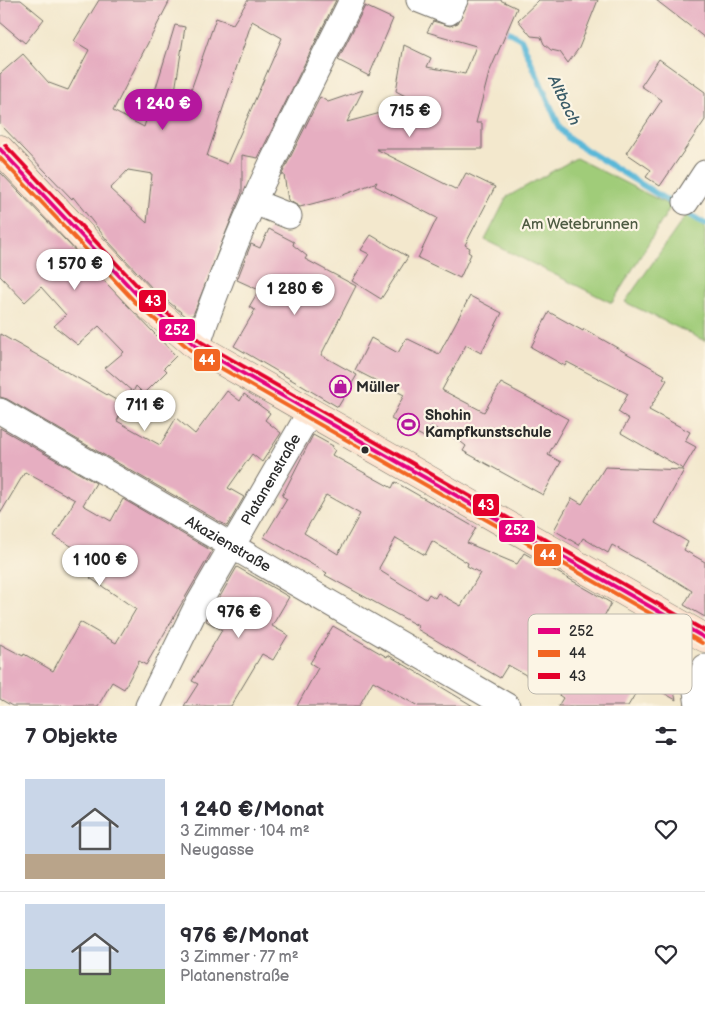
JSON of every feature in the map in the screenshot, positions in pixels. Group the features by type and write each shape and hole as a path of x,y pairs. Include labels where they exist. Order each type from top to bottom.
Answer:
{"street":[{"path":"197,347 233,248 352,0"},
{"path":"419,0 452,6"},
{"path":"0,149 136,294 197,347 663,614"},
{"path":"686,202 705,173"},
{"path":"254,202 289,216"},
{"name":"Akazienstraße","path":"0,411 507,706"},
{"name":"Platanenstraße","path":"148,706 196,608 310,412"},
{"path":"692,631 705,638"},
{"path":"698,706 696,691 705,667"}],"green space":[{"name":"Am Wetebrunnen","path":"576,158 671,206 612,303 485,240 507,197"},
{"path":"687,214 705,224 705,341 625,302"}],"building":[{"path":"0,0 21,0 44,19 25,43 0,22"},
{"path":"99,0 170,0 113,111 144,127 175,25 185,27 173,104 185,107 216,18 233,24 248,0 336,0 258,158 242,155 242,192 193,315 187,317 153,289 107,240 73,197 72,199 0,124 0,74 23,54 49,83 68,90 89,50 74,41","holes":["252,21 282,38 227,164 207,156","128,170 152,174 147,223 110,189"]},
{"path":"469,0 500,0 517,8 489,73 476,123 482,123 482,149 376,149 457,190 466,173 495,187 465,245 470,248 468,252 471,254 460,278 418,258 437,218 375,186 377,182 338,197 300,207 288,200 284,175 282,174 320,97 328,102 363,90 347,122 418,103 396,91 404,45 431,58 427,67 465,74 476,46 427,32 433,21 450,26 458,23"},
{"path":"539,0 598,0 579,48 568,63 560,52 551,50 544,44 541,37 531,36 518,20"},
{"path":"656,0 705,0 705,38"},
{"path":"365,6 393,19 369,76 338,60"},
{"path":"659,59 705,92 705,120 660,186 646,177 651,170 626,153 662,100 641,86"},
{"path":"0,172 176,356 164,368 167,371 144,394 136,386 133,392 105,368 124,352 99,326 78,345 54,326 66,315 41,287 25,302 0,276"},
{"path":"269,229 294,242 293,245 307,256 305,259 356,286 321,355 357,375 338,407 234,346 255,310 249,307 259,290 237,280 251,244 260,248"},
{"path":"371,235 408,257 381,299 352,281 369,254 361,250"},
{"path":"470,296 502,313 481,353 466,345 442,390 484,412 501,383 568,419 548,455 561,462 543,495 463,451 466,446 461,442 431,426 424,437 391,419 404,395 355,370 371,338 398,353 406,338 439,354"},
{"path":"549,312 583,331 584,329 665,375 663,378 667,380 649,410 690,432 685,441 696,447 683,469 621,433 629,419 618,412 628,394 567,362 565,366 531,347"},
{"path":"0,334 125,405 117,421 160,445 176,418 195,434 227,391 240,401 244,394 270,413 265,420 281,433 262,462 252,454 228,488 244,497 227,526 7,399 0,397"},
{"path":"0,428 96,483 83,505 111,521 123,499 212,551 146,665 139,661 124,689 112,682 98,706 12,706 0,699 0,644 23,656 24,654 53,671 80,622 116,643 136,609 90,578 97,570 91,567 95,560 54,536 75,500 25,472 0,514"},
{"path":"313,435 333,446 332,448 335,450 332,455 392,488 395,482 476,528 467,543 517,564 524,553 611,603 605,614 528,614 528,676 508,665 500,678 417,629 418,626 325,575 327,573 264,537 287,499 282,496","holes":["326,495 360,514 338,554 304,533","396,538 425,555 432,541 468,563 467,566 480,573 461,606 438,593 435,598 429,594 426,599 382,572 379,568"]},
{"path":"605,467 684,470 655,523 688,542 684,550 705,562 705,617 684,605 692,591 676,581 612,545 608,553 583,538 579,545 554,530 572,498 582,504"},
{"path":"237,567 289,597 272,626 288,635 273,660 262,654 231,706 184,706 198,684 192,681 222,630 206,621"},
{"path":"333,626 387,657 388,655 473,706 418,706 373,681 359,706 297,706 318,668 310,663"},
{"path":"557,694 635,694 628,706 558,706 563,698"},
{"path":"666,694 675,694 676,700"}],"waterway":[{"name":"Altbach","path":"500,27 521,39 560,128 569,139 705,224"}],"transit line":[{"name":"43","path":"5,145 146,295 201,342 675,614"},
{"name":"252","path":"0,149 142,300 197,347 663,614"},
{"name":"44","path":"0,158 137,304 193,352 651,614"},
{"name":"43","path":"692,624 705,631"},
{"name":"252","path":"692,631 705,638"},
{"name":"44","path":"692,637 702,643"}],"place":[{"name":"Müller","path":"340,387"},
{"name":"Shohin Kampfkunstschule","path":"409,424"}]}
